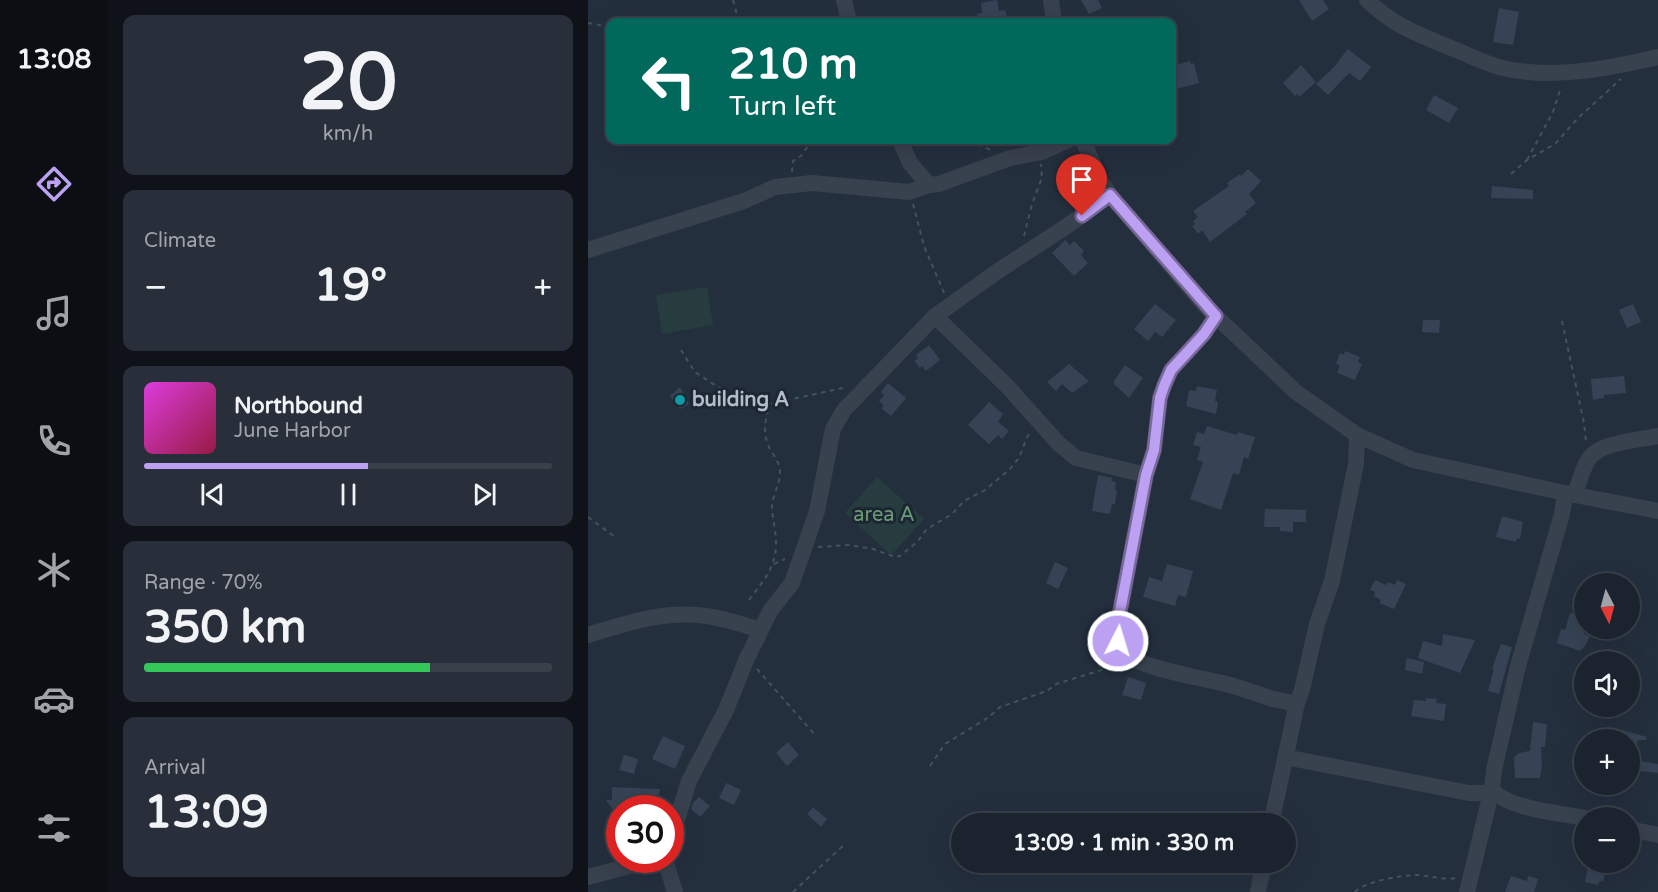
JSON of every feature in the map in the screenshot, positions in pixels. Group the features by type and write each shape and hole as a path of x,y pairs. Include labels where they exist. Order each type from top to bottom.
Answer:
{"street":[{"path":"844,0 848,18"},
{"path":"1051,0 1053,18"},
{"path":"1367,0 1381,14 1401,28 1494,66 1538,72 1571,71 1658,57"},
{"path":"902,144 910,163 929,185"},
{"path":"588,250 744,201 775,187 812,183 909,192 939,184 1010,158 1042,152 1059,144"},
{"path":"1085,144 1100,180 1110,195 1216,316 1296,392 1357,435 1413,460 1658,511"},
{"path":"684,797 689,781 726,710 760,630 770,611 792,583 817,511 833,429 844,410 936,315 1110,195"},
{"path":"936,315 993,371 1058,443 1076,458 1146,475"},
{"path":"1216,316 1204,334 1171,370 1160,398 1154,450 1146,475 1117,627 1118,641 1125,654 1135,660 1229,684 1276,701 1297,703"},
{"path":"1274,813 1297,703 1317,624 1332,581 1356,464 1357,435"},
{"path":"1467,892 1518,666 1562,514 1570,494 1588,460 1600,449 1658,436"},
{"path":"588,635 652,616 680,614 708,616 760,630"},
{"path":"1285,757 1457,791 1491,791 1504,800 1527,807 1574,816"},
{"path":"1640,831 1658,835"},
{"path":"588,877 606,872"},
{"path":"669,873 675,892"},
{"path":"1258,892 1262,873"}],"path":[{"path":"733,0 738,18"},
{"path":"588,23 606,26"},
{"path":"1511,174 1527,160 1555,144 1577,119 1637,62"},
{"path":"1527,160 1553,112 1560,89 1571,71"},
{"path":"794,184 791,165 805,152 810,144"},
{"path":"976,144 1010,158"},
{"path":"1017,258 1042,178 1042,152"},
{"path":"909,192 924,246 950,305"},
{"path":"1562,321 1584,423 1588,460"},
{"path":"681,350 695,372 733,397 747,402 770,404 871,383"},
{"path":"749,600 772,568 775,553 772,507 780,472 778,462 764,433 770,404"},
{"path":"804,548 849,545 873,549 895,557 900,556 917,542 927,529 952,514 964,501 985,490 1009,470 1019,458 1027,437 1039,422"},
{"path":"588,517 615,537"},
{"path":"747,658 816,736"},
{"path":"930,766 945,744 989,717 1000,707 1047,691 1056,684 1135,660"},
{"path":"793,892 845,844"},
{"path":"1354,892 1369,884 1418,875 1462,878 1472,870"}],"green space":[{"path":"707,287 713,325 662,334 656,295"},
{"name":"area A","path":"877,477 924,519 891,555 845,513"}],"building":[{"path":"997,0 999,11 1005,10 1007,18 978,18 977,14 982,13 981,3"},
{"path":"1081,0 1098,0 1102,8 1089,14"},
{"path":"1299,0 1323,0 1329,9 1312,21"},
{"path":"1499,8 1519,12 1513,45 1493,42"},
{"path":"1348,49 1371,67 1360,81 1349,73 1328,95 1316,84 1334,67"},
{"path":"1190,61 1191,64 1194,63 1199,83 1176,89 1176,65"},
{"path":"1301,65 1316,82 1299,97 1297,94 1295,96 1283,83"},
{"path":"1434,95 1458,108 1449,123 1426,110"},
{"path":"1248,169 1261,181 1249,194 1256,203 1245,212 1247,214 1210,242 1202,230 1198,234 1192,226 1195,224 1193,221 1198,217 1193,211 1229,186 1227,183 1240,174 1241,176"},
{"path":"1492,186 1533,190 1533,199 1491,198"},
{"path":"1065,240 1070,245 1074,241 1084,251 1081,255 1088,263 1074,276 1052,253"},
{"path":"1155,304 1176,320 1162,337 1155,332 1148,341 1134,329"},
{"path":"1633,304 1641,322 1627,328 1619,310"},
{"path":"1423,320 1440,320 1439,333 1422,332"},
{"path":"929,345 940,360 926,371 914,361 918,358 916,355"},
{"path":"1345,351 1360,357 1358,362 1362,364 1355,380 1337,373 1340,366 1336,364 1340,353 1344,355"},
{"path":"1069,364 1089,381 1072,393 1062,384 1056,391 1047,382"},
{"path":"1125,365 1143,378 1129,398 1114,384"},
{"path":"1624,376 1626,393 1604,395 1604,398 1593,400 1591,379"},
{"path":"888,383 906,398 891,416 882,409 883,405 879,401 884,395 881,392"},
{"path":"1197,386 1217,390 1216,414 1186,406 1189,390 1196,391"},
{"name":"building A","path":"680,387 689,404 680,409 670,396"},
{"path":"989,402 1003,414 998,422 1009,431 1002,439 998,435 989,444 968,425"},
{"path":"1207,426 1237,435 1238,432 1255,437 1248,459 1244,457 1239,475 1233,473 1221,510 1190,499 1203,462 1197,460 1201,447 1193,445 1197,432 1204,434"},
{"path":"1098,475 1112,478 1111,481 1116,482 1115,504 1112,504 1110,514 1092,511"},
{"path":"1265,509 1306,510 1306,522 1293,522 1293,532 1280,531 1280,527 1264,527"},
{"path":"1502,516 1523,522 1520,539 1517,538 1516,542 1496,537"},
{"path":"1055,562 1068,568 1058,589 1046,583"},
{"path":"1167,564 1193,571 1186,597 1178,595 1175,606 1143,597 1149,577 1162,581"},
{"path":"1375,580 1386,585 1388,582 1395,585 1397,580 1406,584 1394,609 1379,603 1381,600 1374,596 1375,592 1370,590"},
{"path":"1570,613 1574,614 1574,639 1588,639 1580,651 1557,643 1561,629 1565,630"},
{"path":"1443,634 1475,640 1460,673 1418,658 1423,641 1442,646"},
{"path":"1501,644 1512,647 1499,694 1488,691 1494,669 1492,669"},
{"path":"1407,658 1424,662 1422,674 1405,670"},
{"path":"1128,677 1146,683 1141,700 1122,695"},
{"path":"1426,698 1437,699 1436,703 1446,704 1444,721 1411,716 1414,700 1426,701"},
{"path":"1533,722 1547,724 1545,747 1541,747 1540,778 1515,778 1514,757 1519,753 1530,751"},
{"path":"1640,735 1647,737 1646,740 1640,740"},
{"path":"663,736 685,746 675,769 652,759"},
{"path":"788,742 799,755 787,766 776,753"},
{"path":"624,755 638,759 634,774 619,770"},
{"path":"1640,761 1658,764 1658,773 1640,771"},
{"path":"726,783 741,790 734,805 719,798"},
{"path":"612,787 660,789 658,795 612,795"},
{"path":"699,797 710,806 700,817 691,809"},
{"path":"813,807 827,819 821,827 807,814"},
{"path":"1587,873 1605,873 1603,882 1600,881 1598,885 1585,882"},
{"path":"1511,876 1527,881 1528,876 1538,879 1534,892 1505,892"}],"place":[{"name":"building A","path":"680,400"}],"route":[{"path":"1082,216 1110,195 1216,316 1192,349 1171,370 1160,398 1154,450 1146,475 1117,627 1118,641"}]}
